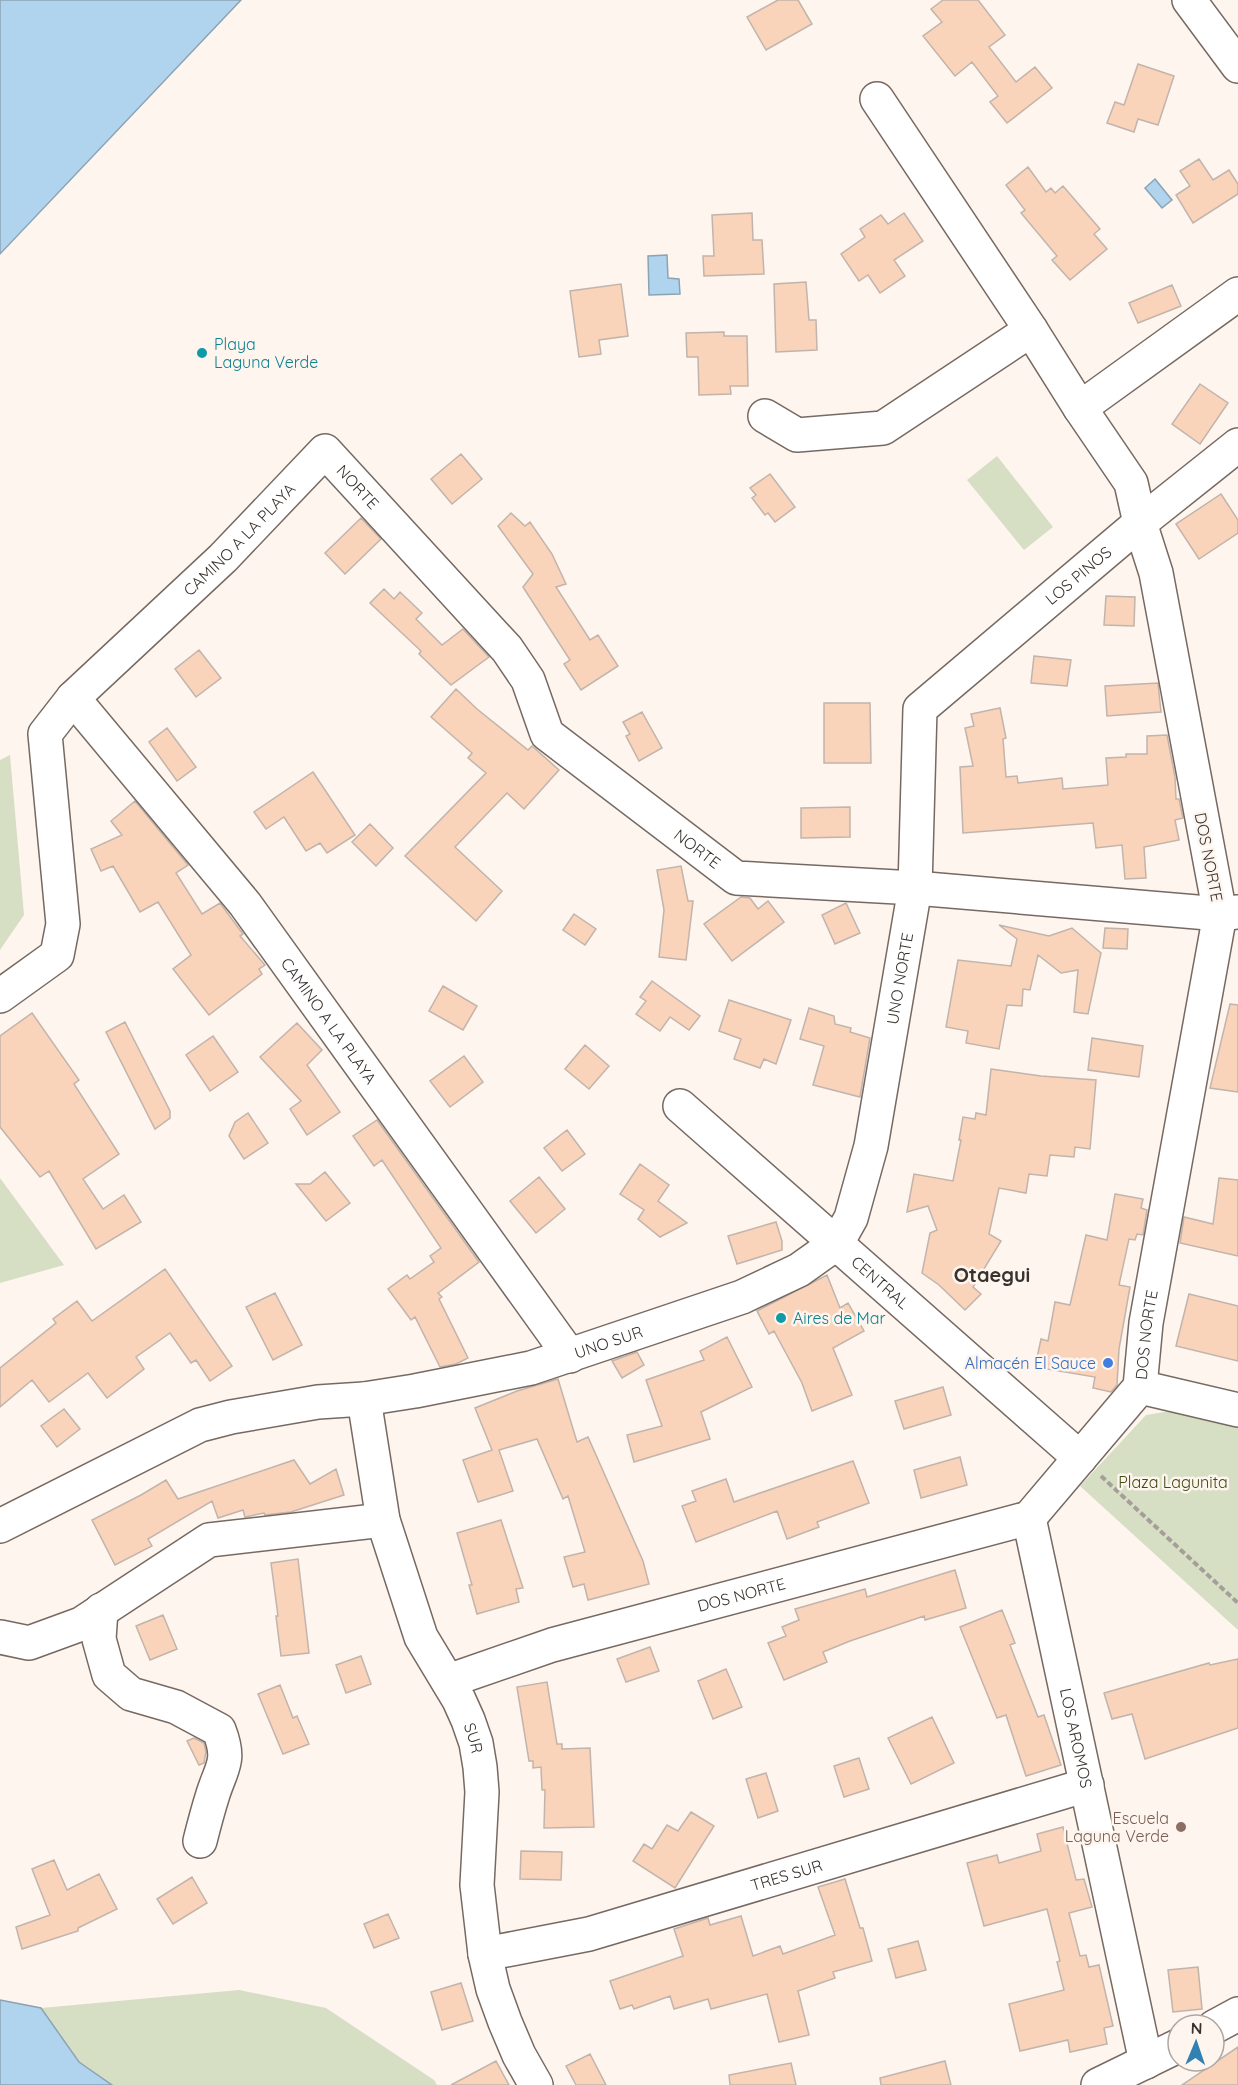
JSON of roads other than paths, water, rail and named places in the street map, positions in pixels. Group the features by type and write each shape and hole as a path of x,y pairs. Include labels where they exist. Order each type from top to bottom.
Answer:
{"street":[{"path":"1189,0 1238,66"},
{"name":"DOS NORTE","path":"448,1681 552,1645 1029,1518 1140,1387 1146,1323 1229,913 1156,573 1140,523 1131,483 877,99"},
{"path":"1080,408 1238,294"},
{"path":"765,416 797,435 883,428 1031,330"},
{"name":"LOS PINOS","path":"920,709 1140,523 1238,445"},
{"name":"CAMINO A LA PLAYA","path":"0,996 57,955 63,924 45,734 73,698 223,558 325,451"},
{"name":"NORTE","path":"325,451 507,649 528,680 547,735 736,878 915,888 1229,913"},
{"name":"CAMINO A LA PLAYA","path":"73,698 245,904 570,1356"},
{"name":"UNO NORTE","path":"837,1243 851,1218 871,1146 915,888 920,709"},
{"name":"CENTRAL","path":"680,1106 1080,1458"},
{"name":"UNO SUR","path":"0,1526 200,1425 231,1417 318,1402 364,1399 531,1368 741,1297 799,1270 837,1243"},
{"path":"1140,1387 1238,1410"},
{"name":"SUR","path":"364,1399 382,1520 422,1637 468,1720 480,1767 482,1792 477,1886 485,1954 493,1989 505,2022 519,2055 536,2085"},
{"name":"LOS AROMOS","path":"1029,1518 1146,2062"},
{"path":"0,1637 29,1643 81,1624 209,1540 382,1520"},
{"path":"101,1611 99,1639 109,1675 131,1694 176,1707 219,1730 225,1746 224,1768 213,1792 200,1841"},
{"name":"TRES SUR","path":"485,1954 589,1934 1087,1785"},
{"path":"1098,2085 1166,2052"}],"water":[{"path":"0,0 241,0 0,254"},
{"path":"1155,179 1172,200 1162,208 1145,188"},
{"path":"667,255 668,278 679,279 680,294 649,295 648,256"},
{"path":"0,2000 41,2008 79,2062 112,2085 0,2085"}],"place":[{"name":"Playa Laguna Verde","path":"202,353"},
{"name":"Aires de Mar","path":"781,1318"},
{"name":"Almacén El Sauce","path":"1108,1363"},
{"name":"Escuela Laguna Verde","path":"1181,1827"}],"district":[{"name":"Otaegui","path":"992,1274"}],"park label":[{"name":"Plaza Lagunita","path":"1173,1482"}]}
